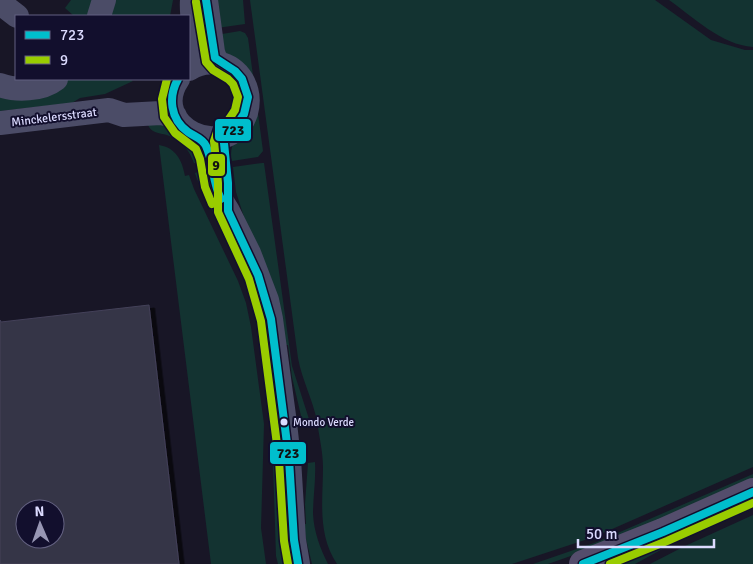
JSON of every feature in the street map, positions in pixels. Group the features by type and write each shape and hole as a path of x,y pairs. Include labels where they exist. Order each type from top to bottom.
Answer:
{"main road":[{"path":"583,564 663,532 753,492"}],"street":[{"path":"99,15 104,0"},
{"path":"190,64 195,55 191,20 192,0"},
{"path":"206,0 213,52 220,64"},
{"path":"0,3 16,15"},
{"path":"190,72 206,62 220,64 236,72 246,88 248,97 248,106 240,124 234,130 226,135 200,138"},
{"path":"0,85 33,88 55,80"},
{"name":"Minckelersstraat","path":"109,110 123,100 168,94 180,80"},
{"path":"181,80 172,103 175,116 185,130 200,138 205,144 215,190 228,211 258,275 271,318 286,432 294,540 298,564"},
{"name":"Minckelersstraat","path":"0,123 109,110 124,115 162,112 175,116"},
{"path":"226,135 224,142 228,183 228,211"}],"green space":[{"path":"71,0 97,0 91,15 73,15 65,8"},
{"path":"112,0 173,0 170,15 107,15"},
{"path":"211,0 243,0 245,24 217,28"},
{"path":"250,0 655,0 711,40 745,50 753,50 753,467 594,537 512,564 337,564 326,541 322,517 322,450 315,413 298,358"},
{"path":"669,0 753,0 753,47 741,45 719,36"},
{"path":"240,31 245,33 248,38 263,151 258,157 232,161 232,146 245,125 229,59 216,35"},
{"path":"67,80 133,81 105,94 80,98 72,103 0,111 0,93 64,84"},
{"path":"147,121 168,123 194,146 201,164 194,163 188,151 180,142 168,135 150,129"},
{"path":"159,145 174,152 180,160 185,176 189,175 238,281 246,303 264,424 261,528 266,564 211,564"},
{"path":"264,163 292,366 309,419 302,420 292,377 288,345 285,345 236,192 233,167"},
{"path":"200,171 240,259 258,314 277,450 280,544 283,564 278,564 276,556 272,433 257,319 240,269 197,179 195,173"},
{"path":"315,462 314,521 318,540 328,564 312,564 304,524 306,524 305,504 308,463"},
{"path":"753,474 753,480 599,546 548,564 533,564 597,542"},
{"path":"753,502 753,509 668,546 635,564 620,564"},
{"path":"753,515 753,564 650,564 685,546"}],"building":[{"path":"149,305 179,564 0,564 0,320 1,322"}],"transit line":[{"name":"723","path":"206,0 215,58 235,71 242,79 248,97 244,114 234,129 226,135 224,143 228,183 228,211 258,275 271,319 289,459 294,540 298,564"},
{"name":"9","path":"196,2 206,62 213,70 233,84 238,97 235,110 227,122 218,129 214,141 218,183 218,212 249,279 261,321 279,460 284,541 288,564"},
{"name":"9","path":"167,80 162,99 164,117 175,133 196,149 200,159 205,187 212,204"},
{"name":"723","path":"178,80 172,100 174,114 182,127 200,139 206,146 221,199"},
{"name":"723","path":"583,564 663,532 753,492"},
{"name":"9","path":"610,564 753,503"}],"place":[{"name":"Mondo Verde","path":"284,422"}]}
